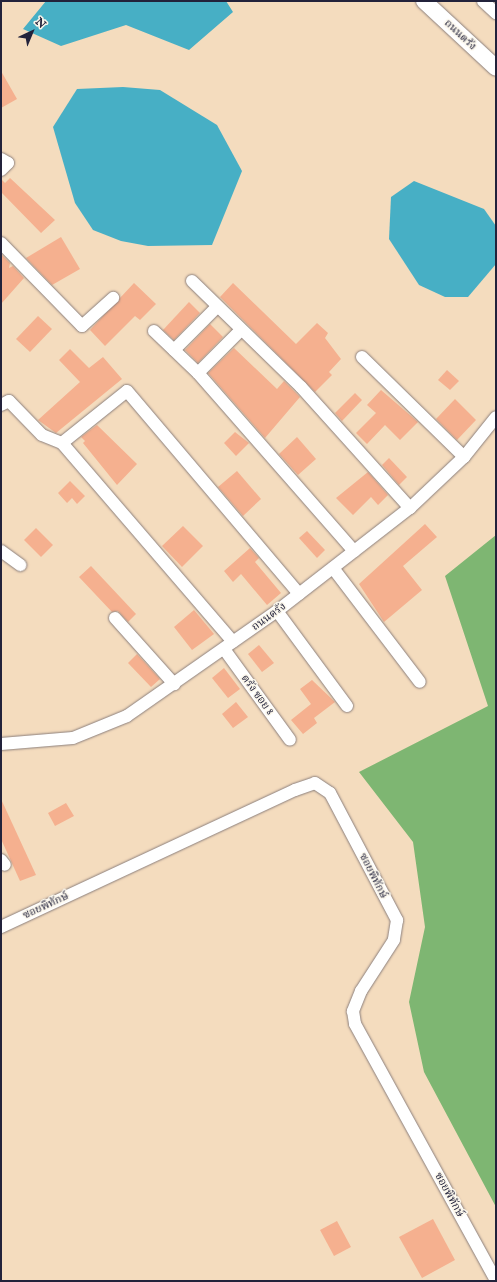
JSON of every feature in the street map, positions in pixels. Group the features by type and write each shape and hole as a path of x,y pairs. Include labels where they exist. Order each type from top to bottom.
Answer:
{"street":[{"name":"ถนนตรัง","path":"424,1 496,68"},
{"path":"483,1 496,13"},
{"path":"1,159 8,163 1,170"},
{"path":"1,243 82,326 113,298"},
{"path":"192,281 217,307 301,387 410,508"},
{"path":"174,350 217,307"},
{"path":"198,373 241,330"},
{"path":"154,331 198,373 354,551"},
{"path":"362,357 464,457"},
{"path":"1,405 9,401 42,435 62,443 127,391 299,594"},
{"name":"ถนนตรัง","path":"1,744 44,743 91,732 127,716 277,611 410,508 464,457 496,417"},
{"name":"ตรัง ซอย 8","path":"62,443 229,646 290,740"},
{"path":"1,552 20,565"},
{"path":"333,568 420,682"},
{"path":"277,611 347,706"},
{"path":"115,618 174,684"},
{"name":"ซอยพิทักษ์","path":"1,927 294,790 315,783 330,793 396,920 394,940 361,991 354,1011 355,1024 496,1280"}],"green space":[{"path":"496,535 496,1207 424,1072 409,1002 425,927 413,842 359,772 488,706 445,576"}],"water":[{"path":"46,1 226,1 233,12 189,50 126,25 61,46 23,29"},
{"path":"123,87 160,90 217,125 242,171 212,245 148,246 121,241 93,230 75,203 53,127 77,89"},
{"path":"414,181 484,209 496,226 496,264 468,297 445,297 419,285 389,239 391,197"}],"building":[{"path":"1,71 17,99 1,108"},
{"path":"10,178 55,220 41,233 1,192 1,179 5,183"},
{"path":"61,237 80,269 52,285 26,258"},
{"path":"1,254 10,263 9,268 13,266 24,278 1,304"},
{"path":"134,283 156,304 140,320 135,316 105,346 90,330"},
{"path":"233,283 296,344 317,323 328,333 325,338 341,359 329,372 332,375 315,392 220,297"},
{"path":"189,302 200,313 174,340 163,330"},
{"path":"38,316 52,329 30,352 16,339"},
{"path":"210,324 223,337 198,363 185,350"},
{"path":"234,348 277,389 284,381 300,397 265,438 208,373"},
{"path":"70,349 89,368 103,357 122,379 56,433 38,420 80,382 59,360"},
{"path":"447,370 459,381 450,390 438,380"},
{"path":"381,390 418,422 400,440 385,425 367,444 356,433 376,413 367,405"},
{"path":"355,393 362,400 342,421 335,413"},
{"path":"455,399 476,420 457,440 436,419"},
{"path":"97,425 137,464 117,485 83,443 85,441 81,437"},
{"path":"235,432 249,443 236,456 224,443"},
{"path":"297,437 316,459 298,475 279,454"},
{"path":"389,458 407,477 399,485 382,465"},
{"path":"237,471 261,499 243,516 218,487"},
{"path":"368,472 388,495 378,505 371,497 353,515 336,498"},
{"path":"70,481 85,496 77,504 72,498 67,503 58,493"},
{"path":"425,524 437,537 403,566 422,590 384,622 359,584"},
{"path":"183,526 203,546 182,567 162,546"},
{"path":"36,528 53,545 41,557 24,540"},
{"path":"307,531 325,550 317,558 299,538"},
{"path":"250,548 259,558 255,562 281,593 267,605 241,574 233,582 224,571"},
{"path":"91,566 136,614 128,622 118,611 112,612 79,577"},
{"path":"194,610 214,634 192,650 174,627"},
{"path":"259,645 274,663 262,672 248,654"},
{"path":"137,654 160,679 151,687 128,663"},
{"path":"224,668 240,689 228,698 212,678"},
{"path":"312,680 335,702 314,718 317,723 303,734 291,720 311,704 300,689"},
{"path":"236,702 248,717 233,728 222,714"},
{"path":"1,799 36,875 20,881 1,839"},
{"path":"66,803 74,816 55,826 48,813"},
{"path":"433,1219 455,1260 422,1278 399,1237"},
{"path":"337,1221 351,1247 334,1256 320,1230"}]}
